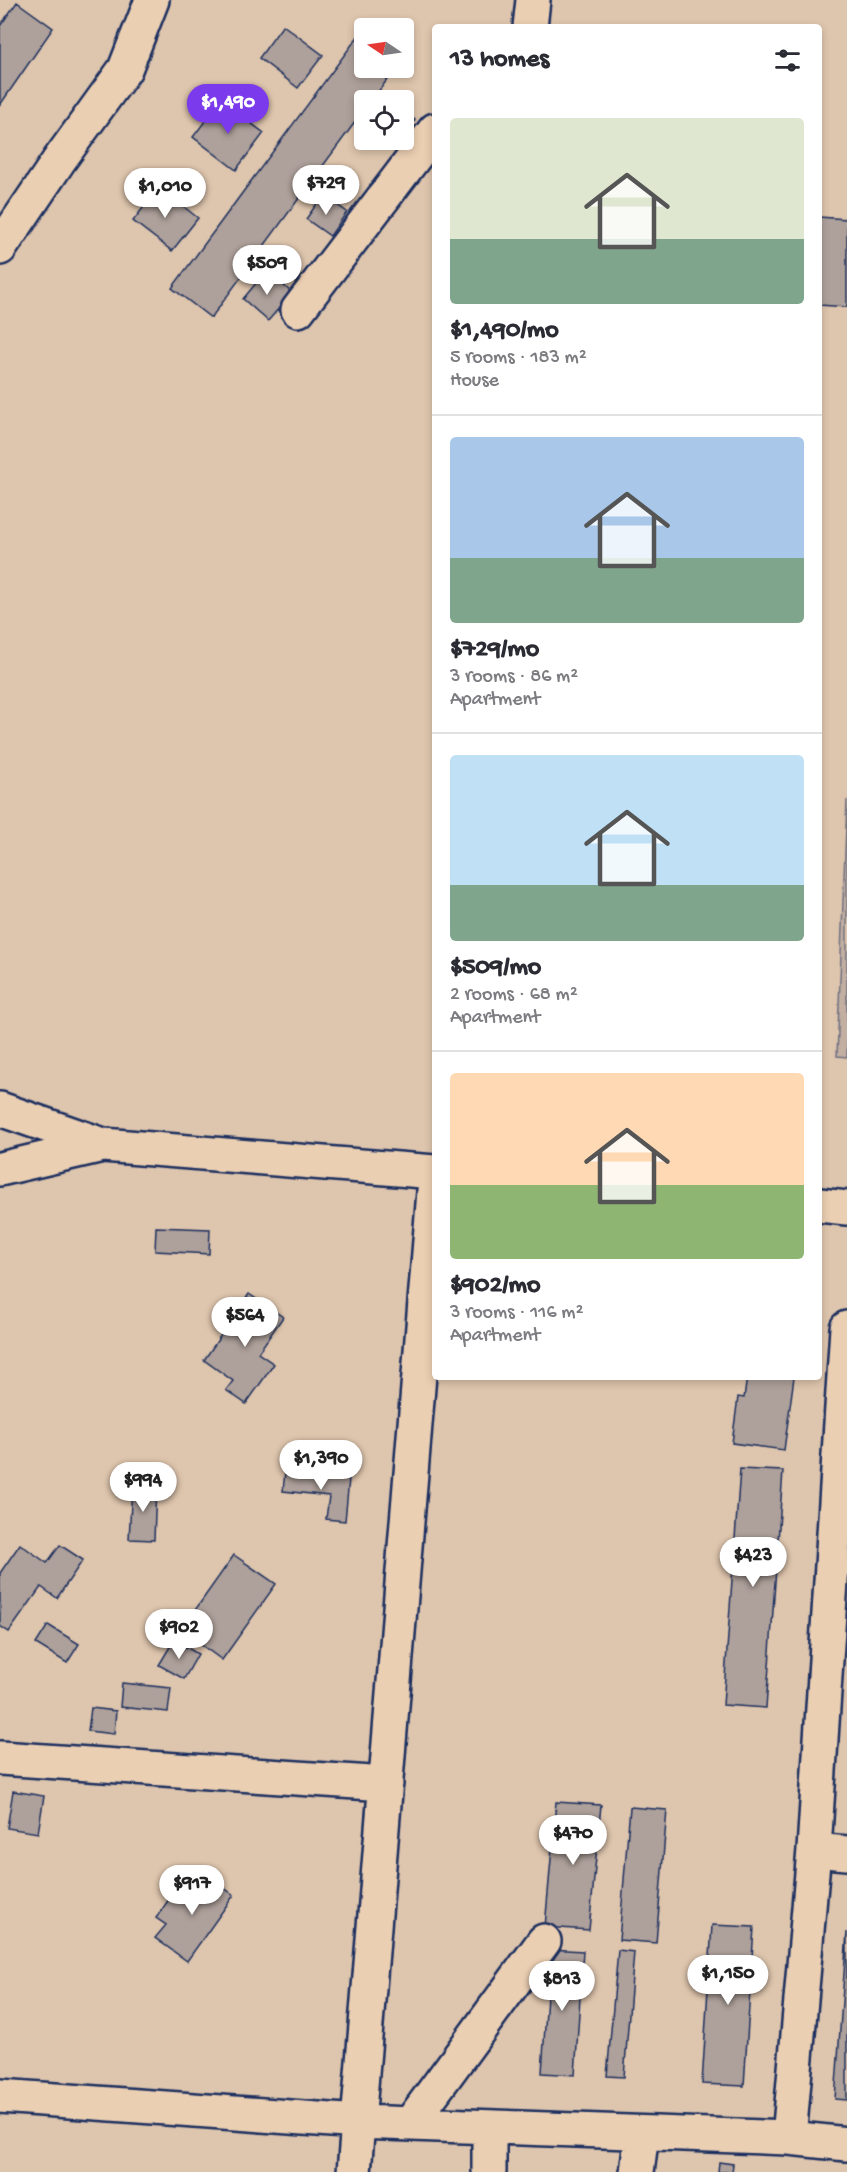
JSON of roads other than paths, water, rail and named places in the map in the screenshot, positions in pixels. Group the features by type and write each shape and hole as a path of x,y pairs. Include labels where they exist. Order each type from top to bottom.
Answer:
{"street":[{"path":"0,248 125,69 152,0"},
{"path":"530,24 533,0"},
{"path":"298,310 432,134"},
{"path":"0,1109 103,1145 432,1172"},
{"path":"0,1169 103,1145"},
{"path":"822,1205 847,1208"},
{"path":"354,2172 432,1216"},
{"path":"789,2138 842,1488 847,1328"},
{"path":"0,1758 386,1785"},
{"path":"814,1850 847,1853"},
{"path":"410,2124 544,1941"},
{"path":"0,2096 359,2122 789,2138 847,2144"},
{"path":"489,2127 489,2172"},
{"path":"637,2172 642,2133"}]}
